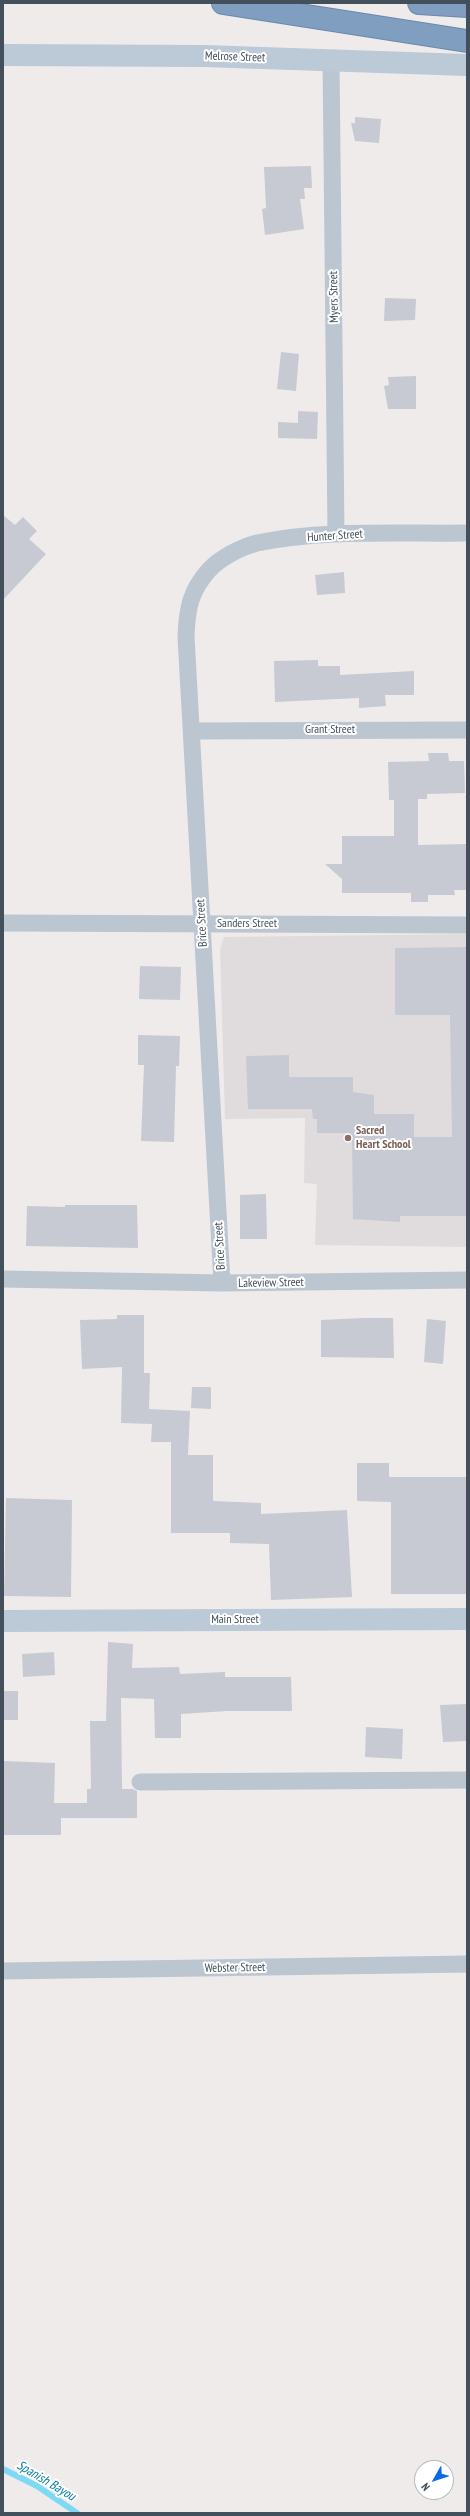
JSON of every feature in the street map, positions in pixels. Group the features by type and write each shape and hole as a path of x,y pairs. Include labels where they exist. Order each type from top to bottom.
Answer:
{"highway":[{"path":"223,3 467,41"},
{"path":"419,3 467,6"}],"main road":[{"name":"Melrose Street","path":"3,55 204,56 467,65"},
{"name":"Main Street","path":"3,1621 467,1619"}],"street":[{"name":"Myers Street","path":"331,60 336,534"},
{"name":"Hunter Street","path":"210,569 226,557 256,544 336,534 467,533"},
{"name":"Brice Street","path":"210,569 196,587 187,610 186,637 222,1283"},
{"name":"Grant Street","path":"192,731 467,730"},
{"name":"Sanders Street","path":"3,923 467,925"},
{"name":"Lakeview Street","path":"3,1279 222,1283 467,1280"},
{"path":"140,1782 467,1780"},
{"name":"Webster Street","path":"3,1971 467,1964"}],"shaded area":[{"path":"467,934 467,1247 315,1245 317,1184 304,1183 305,1118 225,1119 220,949 224,937"}],"building":[{"path":"355,117 381,119 379,143 355,141 351,123 355,123"},
{"path":"311,166 312,188 304,188 305,199 300,199 304,229 265,235 262,209 266,208 264,167"},
{"path":"385,298 416,299 415,320 384,321"},
{"path":"281,352 299,354 296,391 277,389"},
{"path":"416,376 416,409 388,409 384,386 389,385 388,377"},
{"path":"298,411 318,412 317,439 278,438 278,422 298,423"},
{"path":"3,515 15,525 23,517 37,531 29,539 46,554 3,600"},
{"path":"344,572 345,593 317,595 315,575"},
{"path":"318,660 318,666 340,666 340,675 414,671 414,695 385,695 386,706 359,708 359,698 275,702 274,661"},
{"path":"428,753 448,753 449,761 464,761 465,793 427,794 427,799 418,799 418,845 467,844 467,890 454,890 455,895 428,895 428,902 411,902 411,893 342,893 342,879 325,864 342,864 342,836 394,836 394,800 389,800 388,762 429,761"},
{"path":"467,947 467,1216 400,1216 400,1222 353,1219 352,1138 348,1138 348,1133 317,1133 317,1119 313,1119 312,1109 248,1109 246,1056 289,1055 289,1077 353,1077 353,1092 374,1095 374,1114 414,1114 414,1137 452,1137 450,1015 395,1015 395,948"},
{"path":"140,966 181,967 180,1000 139,999"},
{"path":"138,1035 180,1036 179,1066 176,1066 174,1142 141,1141 144,1065 138,1065"},
{"path":"266,1194 267,1239 240,1239 240,1195"},
{"path":"65,1205 137,1205 138,1248 26,1246 27,1206 65,1207"},
{"path":"117,1315 144,1315 144,1373 150,1373 149,1409 190,1411 188,1455 213,1455 213,1501 261,1503 261,1514 347,1510 352,1597 271,1600 269,1544 230,1543 230,1533 171,1533 171,1442 151,1442 152,1424 121,1423 122,1367 82,1369 80,1320 117,1319"},
{"path":"393,1318 394,1358 321,1357 321,1320"},
{"path":"427,1319 446,1321 443,1364 424,1362"},
{"path":"192,1387 211,1387 211,1409 191,1408"},
{"path":"357,1463 389,1463 389,1477 467,1477 467,1594 391,1594 391,1502 357,1501"},
{"path":"6,1498 72,1500 71,1597 4,1596"},
{"path":"108,1642 133,1644 132,1668 179,1667 180,1674 225,1672 225,1677 291,1677 292,1711 227,1711 181,1714 181,1738 155,1738 154,1699 121,1698 122,1789 133,1789 137,1791 137,1818 61,1818 61,1835 3,1835 3,1761 55,1763 54,1803 87,1803 87,1789 91,1789 90,1721 106,1721"},
{"path":"54,1652 55,1675 23,1677 22,1654"},
{"path":"3,1691 18,1691 18,1720 3,1720"},
{"path":"467,1704 467,1741 443,1742 440,1705"},
{"path":"366,1727 403,1729 402,1759 365,1757"}],"waterway":[{"name":"Spanish Bayou","path":"3,2469 37,2486 77,2513"}],"place":[{"name":"Sacred Heart School","path":"348,1138"}]}
